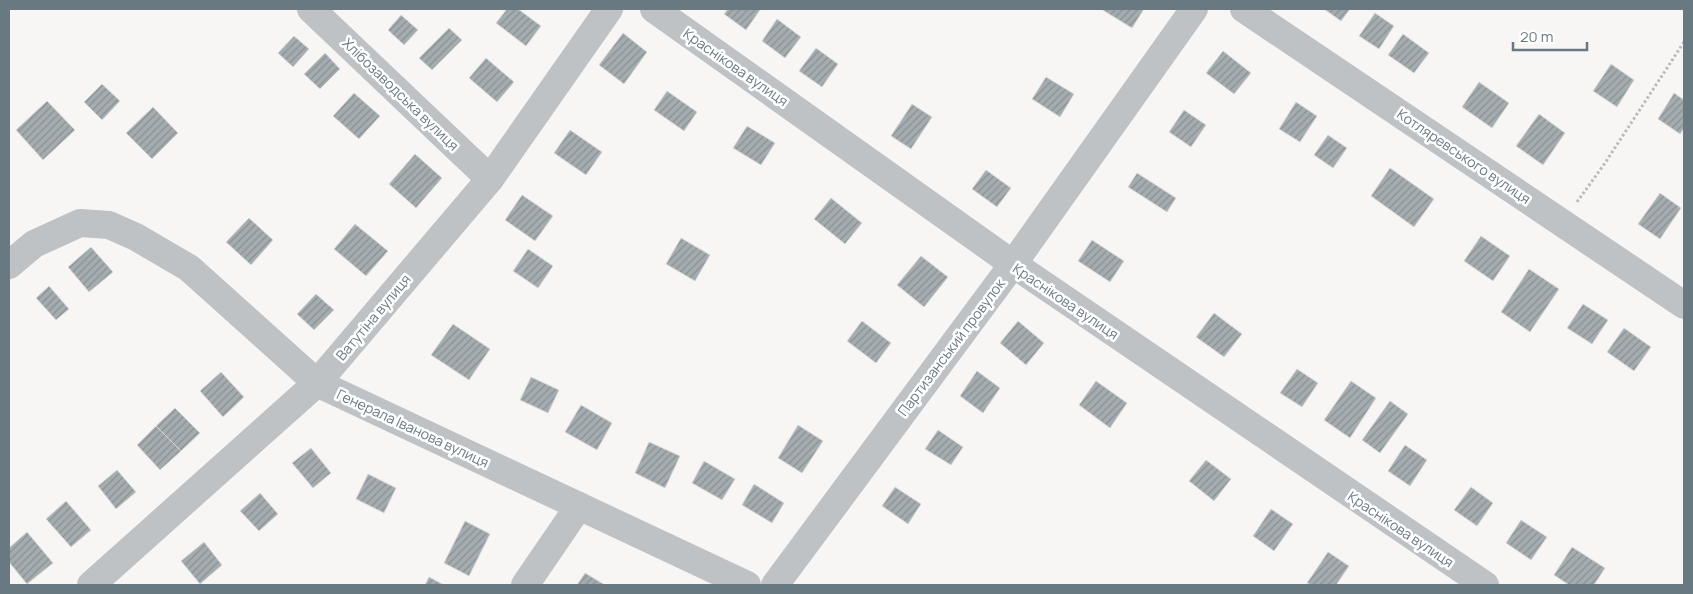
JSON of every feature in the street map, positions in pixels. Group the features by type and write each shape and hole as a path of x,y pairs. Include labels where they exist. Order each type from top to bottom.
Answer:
{"street":[{"name":"Хлібозаводська вулиця","path":"311,9 490,179"},
{"name":"Ватутіна вулиця","path":"91,585 317,383 490,179 609,9"},
{"name":"Краснікова вулиця","path":"654,9 1012,264 1485,585"},
{"name":"Партизанський провулок","path":"775,585 1012,264 1194,9"},
{"name":"Котляревського вулиця","path":"1244,9 1684,305"},
{"name":"Генерала Іванова вулиця","path":"9,265 34,244 80,223 109,224 136,237 189,268 317,383 747,585"},
{"path":"524,585 579,506"}],"path":[{"path":"1562,222 1605,163 1684,42"}],"building":[{"path":"507,9 518,9 541,26 526,46 496,23"},
{"path":"728,9 760,10 746,30 724,14"},
{"path":"1101,9 1144,9 1132,28"},
{"path":"1324,9 1350,9 1341,21"},
{"path":"1375,13 1394,26 1379,49 1359,36"},
{"path":"401,15 418,30 404,45 388,30"},
{"path":"777,19 801,37 785,58 762,41"},
{"path":"449,28 462,40 432,70 419,58"},
{"path":"623,33 647,52 624,84 599,65"},
{"path":"1403,34 1429,53 1414,73 1388,55"},
{"path":"294,36 309,49 293,67 278,53"},
{"path":"816,48 838,64 822,87 799,71"},
{"path":"1223,51 1251,73 1234,94 1206,73"},
{"path":"325,53 340,69 320,89 304,74"},
{"path":"486,58 514,82 497,102 469,78"},
{"path":"1611,64 1634,80 1617,107 1593,91"},
{"path":"1046,77 1074,94 1060,117 1032,99"},
{"path":"1479,82 1509,103 1492,128 1462,107"},
{"path":"102,84 120,101 102,120 84,102"},
{"path":"667,91 697,112 684,131 654,110"},
{"path":"354,93 380,116 359,139 333,116"},
{"path":"1674,93 1684,100 1684,128 1680,134 1658,119"},
{"path":"47,101 75,130 43,160 16,130"},
{"path":"1296,102 1317,116 1300,142 1279,129"},
{"path":"912,104 932,117 911,149 891,136"},
{"path":"153,107 178,133 152,159 126,133"},
{"path":"1184,110 1206,125 1191,147 1169,132"},
{"path":"1539,114 1565,133 1543,165 1516,146"},
{"path":"747,126 775,143 761,165 733,148"},
{"path":"570,130 602,152 586,175 554,153"},
{"path":"1328,135 1347,148 1333,168 1314,155"},
{"path":"415,154 442,178 416,208 389,184"},
{"path":"1390,168 1434,199 1414,227 1371,196"},
{"path":"986,170 1011,188 997,207 972,189"},
{"path":"1137,173 1176,198 1167,212 1128,187"},
{"path":"1660,193 1681,208 1660,239 1638,224"},
{"path":"522,195 553,216 535,241 505,220"},
{"path":"831,198 862,223 845,244 814,219"},
{"path":"249,218 273,240 251,265 226,242"},
{"path":"355,224 388,251 366,276 334,249"},
{"path":"1481,236 1510,256 1493,281 1464,261"},
{"path":"681,238 710,255 695,281 666,264"},
{"path":"1092,240 1124,261 1110,282 1078,261"},
{"path":"91,247 113,272 89,292 68,267"},
{"path":"528,249 553,266 538,288 513,271"},
{"path":"921,256 948,277 924,307 897,285"},
{"path":"1529,269 1559,289 1530,332 1501,312"},
{"path":"49,286 69,309 56,320 36,298"},
{"path":"316,294 334,310 314,330 297,314"},
{"path":"1583,304 1608,320 1592,344 1567,328"},
{"path":"1214,313 1242,334 1224,357 1196,337"},
{"path":"862,321 891,343 876,363 847,341"},
{"path":"1018,321 1044,343 1026,365 1000,343"},
{"path":"453,324 490,349 469,380 431,355"},
{"path":"1624,328 1651,347 1634,371 1607,352"},
{"path":"1297,369 1318,383 1302,407 1280,393"},
{"path":"977,371 1000,388 983,413 960,396"},
{"path":"221,372 244,397 223,417 200,391"},
{"path":"531,377 559,390 548,413 520,400"},
{"path":"1096,381 1127,403 1110,428 1079,405"},
{"path":"1351,381 1376,398 1350,438 1324,420"},
{"path":"1390,401 1408,414 1380,453 1362,440"},
{"path":"581,405 612,423 597,450 565,432"},
{"path":"175,408 200,433 181,451 156,426"},
{"path":"798,425 823,441 802,473 778,458"},
{"path":"156,426 181,451 160,470 137,445"},
{"path":"938,430 963,447 951,465 925,449"},
{"path":"649,442 680,456 665,488 635,473"},
{"path":"1405,445 1427,460 1410,486 1388,471"},
{"path":"311,448 331,473 313,488 292,463"},
{"path":"1206,460 1231,479 1214,501 1189,481"},
{"path":"704,461 735,479 722,500 692,483"},
{"path":"117,470 136,492 116,509 98,486"},
{"path":"368,474 396,488 384,513 356,499"},
{"path":"754,484 784,503 772,523 742,505"},
{"path":"895,487 921,504 908,524 882,506"},
{"path":"1471,487 1493,503 1477,526 1454,510"},
{"path":"260,493 278,514 259,531 240,511"},
{"path":"66,501 91,530 71,547 46,519"},
{"path":"1271,509 1293,524 1274,551 1253,536"},
{"path":"1521,520 1547,537 1531,560 1506,543"},
{"path":"465,521 490,534 469,576 444,563"},
{"path":"27,532 53,563 27,584 9,562 9,548"},
{"path":"204,542 222,565 200,584 181,561"},
{"path":"1572,547 1605,568 1594,585 1569,585 1554,575"},
{"path":"1328,552 1349,566 1336,585 1311,585 1307,583"},
{"path":"585,573 605,585 577,585"},
{"path":"429,577 444,585 425,585"}]}
